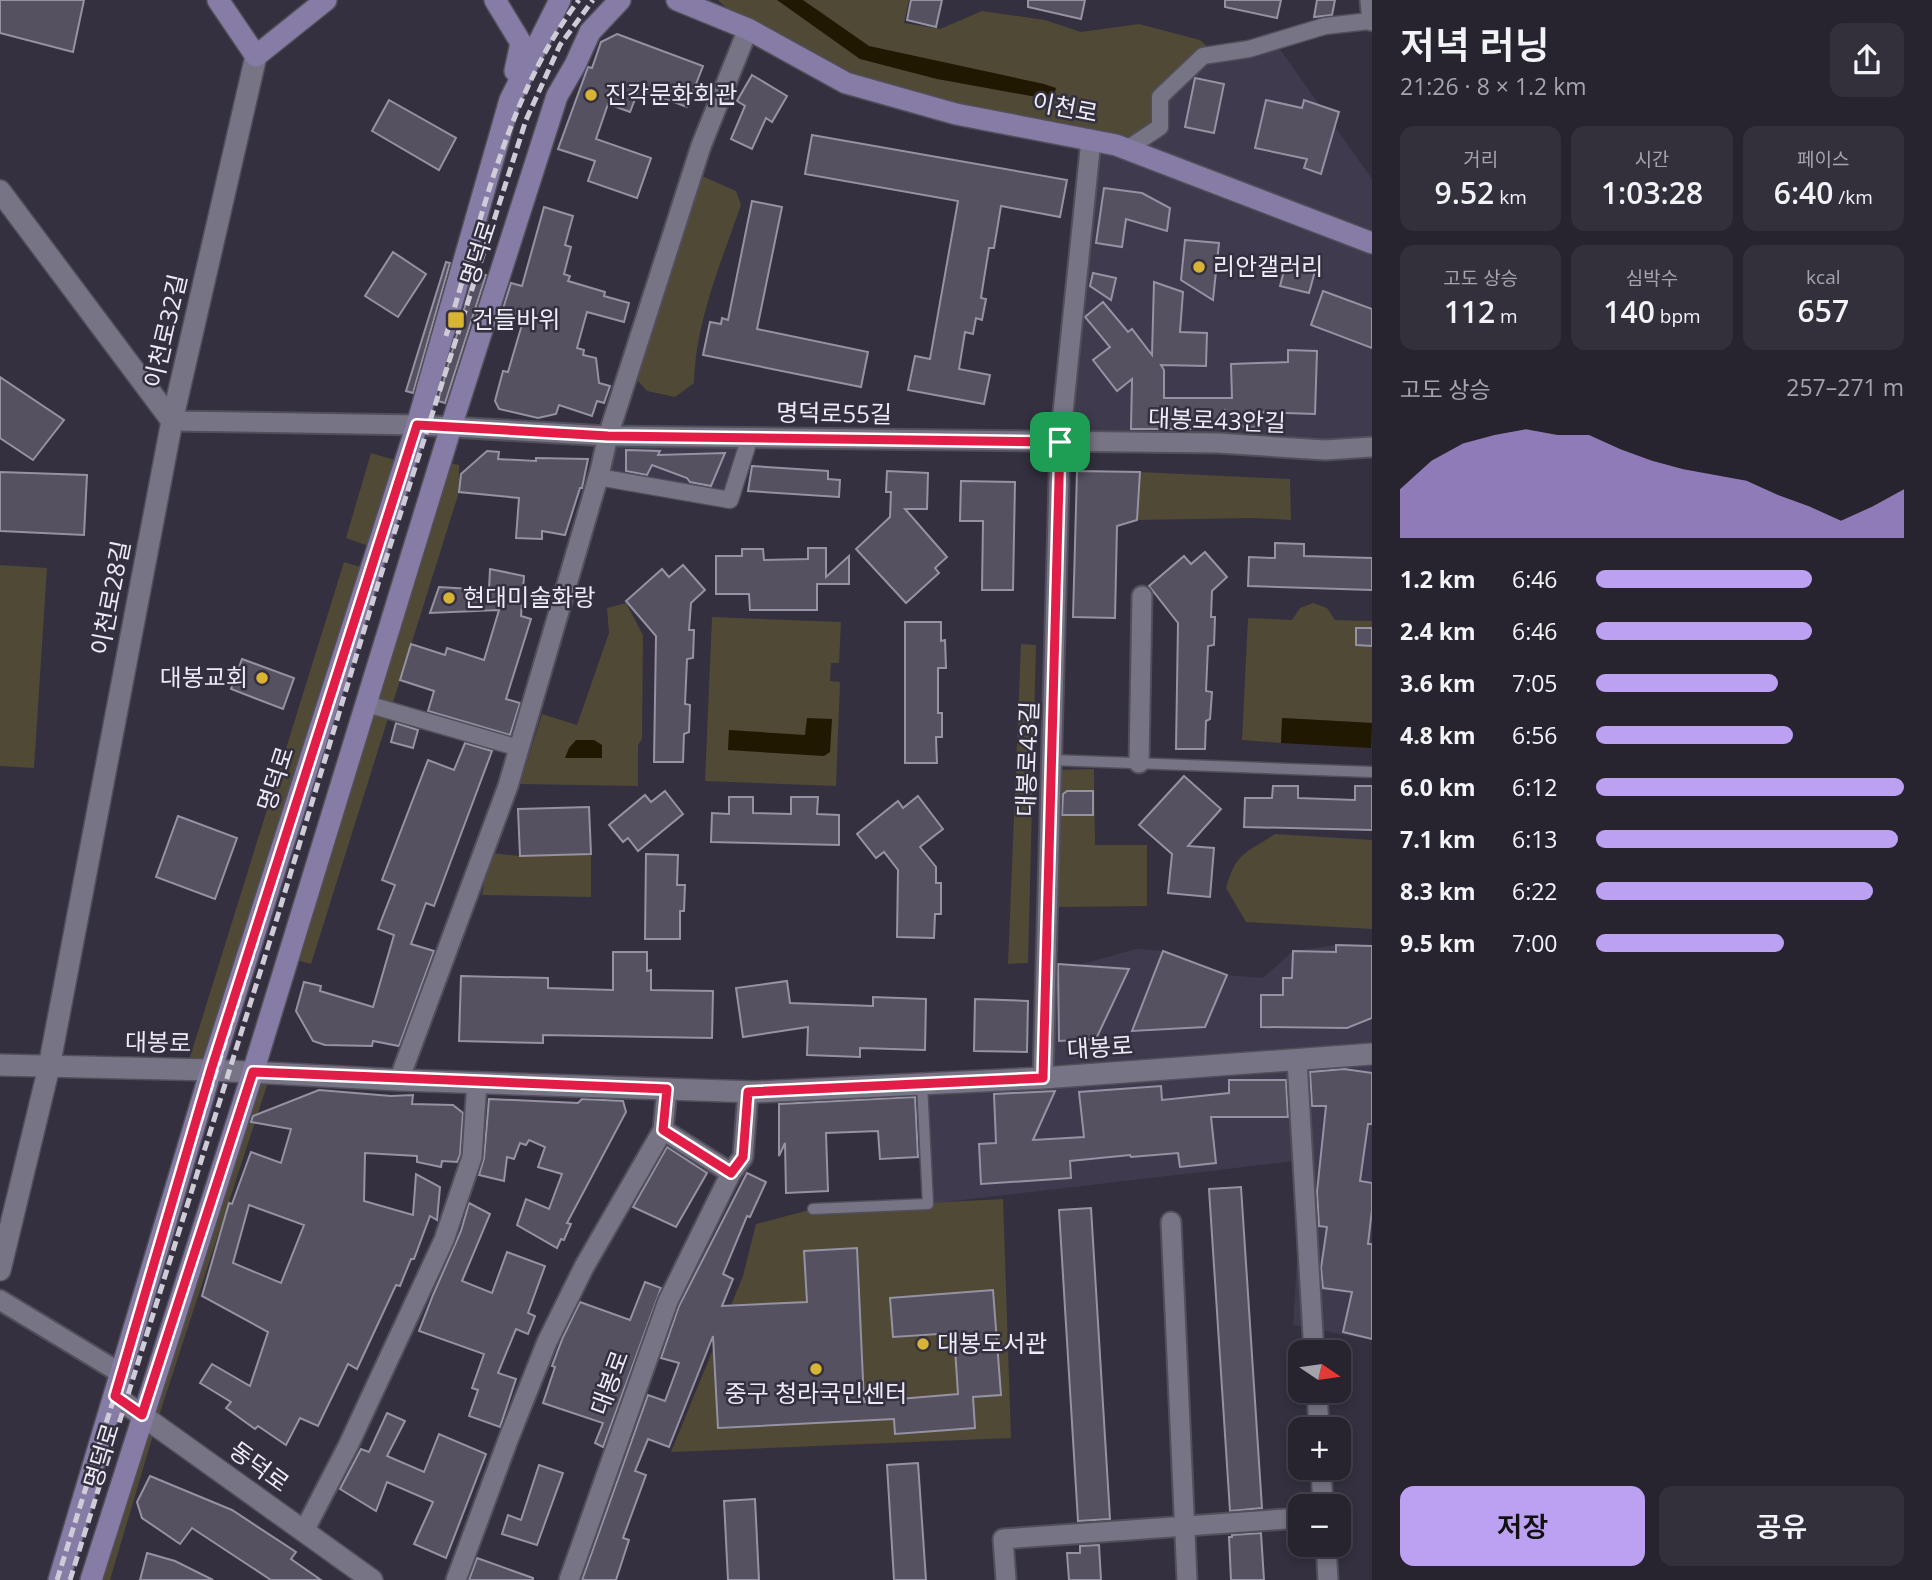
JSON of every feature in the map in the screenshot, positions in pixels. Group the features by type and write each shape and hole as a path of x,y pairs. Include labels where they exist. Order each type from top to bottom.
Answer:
{"main road":[{"path":"218,0 256,56 326,0"},
{"path":"495,0 521,43 510,100"},
{"name":"명덕로","path":"59,1580 211,1070 417,425 510,100 560,0"},
{"name":"명덕로","path":"91,1580 253,1072 451,427 556,96 575,65 590,32 620,0"},
{"name":"이천로","path":"677,0 748,29 846,83 956,114 1127,149 1371,241"},
{"path":"718,0 748,29"}],"street":[{"path":"1127,149 1160,127 1160,97 1203,55 1249,49 1325,26 1371,21 1370,0"},
{"path":"399,1080 506,792 608,436 701,146 748,29"},
{"name":"이천로32길","path":"256,56 172,421 417,425"},
{"name":"대봉로43길","path":"1043,1078 1060,442 1091,140"},
{"path":"2,201 172,421"},
{"name":"이천로28길","path":"0,1268 49,1067 172,421"},
{"name":"명덕로55길","path":"417,425 608,436 1060,442"},
{"path":"598,477 730,500 750,438"},
{"name":"대봉로43안길","path":"1060,442 1218,443 1325,450 1372,447"},
{"path":"1139,763 1142,596"},
{"path":"367,704 519,748"},
{"name":"대봉로","path":"0,1065 211,1070 399,1080 748,1092 1043,1078 1372,1054"},
{"path":"1297,1060 1313,1340"},
{"path":"304,1531 348,1446 444,1240 471,1157 477,1083"},
{"path":"456,1580 547,1342 584,1267 663,1130 667,1089"},
{"name":"대봉로","path":"569,1580 668,1301 731,1173 743,1157 748,1092"},
{"path":"663,1130 731,1173"},
{"path":"1171,1222 1187,1580"},
{"path":"0,1300 121,1374"},
{"name":"동덕로","path":"115,1396 372,1580"},
{"path":"1006,1580 1003,1539 1288,1519"},
{"path":"1327,1557 1328,1580"}],"lane":[{"path":"1052,760 1372,772"},
{"path":"813,1209 928,1204 922,1084"}],"shaded area":[{"path":"718,0 909,0 904,23 940,29 982,11 1045,20 1081,32 1139,24 1200,40 1207,46 1203,56 1160,97 1160,127 1127,149 846,83 748,29"},
{"path":"777,0 803,0 869,46 1056,88 1053,100 937,79 860,59"},
{"path":"1274,41 1372,179 1372,443 1060,442 1091,140 1165,92 1203,56"},
{"path":"693,172 736,191 741,205 704,314 694,383 675,397 647,391 630,372"},
{"path":"608,436 753,438 731,507 595,485"},
{"path":"371,453 405,463 377,549 346,538"},
{"path":"441,461 459,465 459,492 311,964 289,958"},
{"path":"1140,472 1290,479 1291,520 1137,520"},
{"path":"344,562 370,570 211,1070 186,1070"},
{"path":"0,565 47,568 34,768 0,766"},
{"path":"626,603 643,635 642,739 638,745 638,786 520,784 542,714 577,725 609,633 607,608"},
{"path":"1313,603 1327,608 1335,620 1372,621 1372,723 1283,718 1281,743 1242,740 1248,618 1292,620 1300,608"},
{"path":"712,617 841,622 839,663 831,663 830,681 840,682 836,786 705,781"},
{"path":"1021,644 1036,645 1028,963 1008,964"},
{"path":"807,718 832,719 830,752 824,756 728,750 729,730 805,735"},
{"path":"1282,718 1372,723 1371,748 1281,743"},
{"path":"576,740 594,740 602,745 602,758 565,758"},
{"path":"1094,769 1095,845 1147,845 1147,906 1057,907 1055,770"},
{"path":"1275,834 1372,840 1372,929 1246,922 1226,888 1238,860"},
{"path":"490,853 520,856 591,854 591,897 482,895"},
{"path":"1336,945 1372,946 1372,1340 1293,1325 1303,1160 928,1204 922,1084 1043,1078 1046,974 1136,949 1163,951 1227,975 1263,978 1293,951"},
{"path":"253,1072 271,1073 156,1425 110,1580 91,1580"},
{"path":"1003,1199 1011,1438 671,1452 743,1276 756,1224 813,1209"}],"building":[{"path":"0,0 84,0 73,52 0,33"},
{"path":"911,0 942,0 936,27 907,20"},
{"path":"1028,0 1085,0 1081,19 1028,7"},
{"path":"1225,0 1281,0 1277,18 1225,7"},
{"path":"1317,0 1335,0 1332,15 1314,17"},
{"path":"617,34 703,66 687,107 639,89 630,112 608,104 596,139 651,158 637,198 588,181 595,161 558,149 588,67 592,68 601,42"},
{"path":"752,75 787,96 772,122 766,118 752,149 731,139 745,106 737,101"},
{"path":"1195,78 1224,84 1214,133 1185,127"},
{"path":"389,100 456,138 439,170 372,131"},
{"path":"1266,100 1302,108 1304,100 1339,112 1321,174 1304,168 1307,159 1255,148"},
{"path":"812,135 1067,180 1060,217 1001,206 994,248 989,248 981,298 986,299 982,320 976,318 973,334 965,332 959,369 990,375 984,404 908,390 915,356 930,359 958,201 805,174"},
{"path":"1104,188 1142,193 1170,208 1167,231 1126,219 1122,247 1096,243"},
{"path":"752,201 782,207 757,329 868,352 861,387 703,355 710,322 721,324 722,318 728,320"},
{"path":"544,207 573,216 565,245 571,247 564,274 570,276 568,281 605,292 604,296 629,303 624,322 587,312 577,348 584,350 583,355 596,358 599,383 610,386 604,403 597,401 592,416 559,405 556,414 538,418 499,409 495,401 503,371 508,372 523,321 501,315 511,283 522,286"},
{"path":"1185,240 1219,243 1213,300 1181,280"},
{"path":"393,252 426,274 398,317 365,296"},
{"path":"446,262 450,263 413,393 406,391"},
{"path":"1286,263 1315,271 1309,293 1280,286"},
{"path":"475,271 486,275 445,403 438,401"},
{"path":"1093,273 1116,278 1111,300 1090,286"},
{"path":"1154,282 1183,292 1180,332 1207,333 1206,366 1161,365 1164,370 1164,398 1232,398 1231,364 1288,362 1288,350 1317,351 1315,414 1259,412 1259,427 1245,428 1225,410 1212,429 1131,429 1132,379 1117,391 1093,360 1110,347 1085,317 1103,302 1128,332 1132,329 1152,355"},
{"path":"1323,291 1372,309 1372,348 1311,325"},
{"path":"0,377 64,420 33,460 0,438"},
{"path":"626,450 660,451 658,455 725,453 711,486 690,482 687,478 652,465 647,475 626,471"},
{"path":"487,451 499,452 498,459 588,459 582,488 565,535 542,531 542,539 516,538 519,498 459,492 461,474"},
{"path":"752,466 828,471 828,479 840,480 839,497 748,491"},
{"path":"887,471 928,473 927,509 905,509 947,557 935,568 939,573 906,603 856,549 890,517 891,492 886,492"},
{"path":"1077,471 1140,472 1137,520 1117,526 1115,618 1073,617"},
{"path":"0,472 87,475 84,535 0,531"},
{"path":"961,481 1015,482 1013,590 982,590 983,521 960,521"},
{"path":"1275,543 1304,544 1304,556 1372,558 1372,590 1248,586 1249,557 1275,558"},
{"path":"808,548 826,548 826,577 849,556 849,584 817,584 817,610 750,610 749,594 716,594 716,556 742,556 742,549 763,549 764,560 808,559"},
{"path":"1205,552 1227,577 1212,591 1214,645 1208,646 1206,691 1212,692 1210,719 1206,721 1205,749 1176,749 1178,623 1149,586 1184,556 1191,564"},
{"path":"683,565 705,590 691,603 689,630 694,630 693,658 687,659 685,704 690,705 689,732 684,734 683,762 654,762 656,636 626,601 662,569 669,577"},
{"path":"490,569 524,576 521,616 531,619 506,699 520,703 510,735 428,711 434,691 400,680 411,644 445,655 447,648 484,660 499,610 430,613 439,587 489,590"},
{"path":"905,622 941,622 946,668 938,668 938,713 942,713 942,737 936,737 937,763 905,763"},
{"path":"1356,628 1372,628 1372,646 1356,645"},
{"path":"242,659 294,678 283,709 231,689"},
{"path":"396,723 418,730 413,748 391,742"},
{"path":"465,743 492,751 434,906 426,903 411,944 434,951 399,1046 373,1041 372,1046 325,1045 313,1041 296,1011 304,982 321,986 320,991 373,1007 394,935 378,929 395,885 382,880 428,760 454,770"},
{"path":"1184,776 1221,809 1188,846 1214,848 1210,897 1168,893 1172,854 1139,825"},
{"path":"1273,786 1298,786 1298,798 1355,800 1355,786 1372,786 1372,830 1244,827 1245,798 1272,798"},
{"path":"665,791 683,814 638,851 628,838 623,842 609,825 645,795 651,802"},
{"path":"1067,791 1093,791 1093,815 1062,815 1063,794"},
{"path":"918,796 943,829 920,847 936,867 936,883 941,883 941,914 935,914 934,938 897,937 898,870 884,852 876,858 857,834 898,801 903,808"},
{"path":"729,797 753,797 753,813 791,814 791,797 818,797 817,814 839,815 839,845 711,842 712,813 729,814"},
{"path":"589,807 591,854 520,856 518,809"},
{"path":"178,816 237,838 215,899 156,877"},
{"path":"646,854 678,855 677,885 685,885 684,911 680,911 680,939 645,939"},
{"path":"1336,945 1372,946 1372,1018 1347,1028 1261,1027 1261,995 1283,995 1283,978 1292,978 1293,951 1336,952"},
{"path":"1163,951 1227,975 1205,1027 1132,1031"},
{"path":"613,952 647,952 651,990 713,991 712,1038 543,1035 543,1043 459,1041 461,976 548,978 548,988 613,990"},
{"path":"1058,964 1129,969 1096,1039 1059,1041"},
{"path":"787,981 790,1003 873,1006 873,997 926,999 925,1050 860,1048 860,1057 807,1055 808,1027 743,1037 736,988"},
{"path":"975,999 1028,1001 1027,1052 974,1051"},
{"path":"1344,1069 1372,1073 1372,1124 1368,1124 1360,1181 1372,1183 1368,1244 1372,1244 1372,1339 1343,1332 1352,1292 1323,1288 1321,1268 1327,1227 1319,1226 1317,1192 1326,1106 1312,1106 1310,1072"},
{"path":"1229,1080 1286,1080 1288,1117 1211,1117 1216,1163 1180,1167 1178,1153 1130,1155 1070,1161 1071,1178 981,1184 979,1144 996,1143 994,1094 1055,1091 1033,1140 1084,1137 1079,1092 1161,1086 1162,1100 1229,1093"},
{"path":"319,1090 391,1096 413,1095 412,1104 453,1105 463,1113 460,1155 457,1162 442,1161 441,1167 417,1162 417,1156 365,1153 364,1201 413,1215 416,1174 440,1187 437,1220 430,1216 414,1259 411,1259 400,1286 396,1285 357,1369 348,1364 318,1426 300,1418 286,1445 258,1426 255,1429 226,1408 231,1402 200,1383 212,1364 250,1386 268,1332 202,1296 229,1203 232,1204 251,1152 281,1163 291,1129 251,1122 253,1116","holes":["249,1205 304,1225 281,1283 233,1263"]},
{"path":"915,1097 918,1157 880,1159 878,1131 826,1133 828,1191 786,1193 785,1143 779,1156 779,1104"},
{"path":"489,1099 578,1103 582,1099 623,1101 626,1112 567,1223 571,1224 564,1240 561,1239 557,1248 517,1225 526,1199 549,1209 562,1174 538,1167 545,1147 529,1140 526,1145 520,1143 514,1159 507,1157 504,1181 479,1175 484,1158"},
{"path":"667,1147 707,1173 676,1227 633,1207"},
{"path":"747,1173 766,1182 750,1217 747,1216 723,1274 733,1279 722,1306 807,1302 804,1251 857,1248 864,1402 958,1394 954,1333 893,1337 890,1298 993,1290 1001,1395 973,1397 975,1428 895,1434 894,1419 718,1428 713,1336 669,1447 648,1439 635,1471 646,1475 623,1538 629,1540 616,1580 582,1580 648,1395 665,1401 679,1363 661,1358 679,1306"},
{"path":"1241,1187 1262,1508 1230,1511 1209,1189"},
{"path":"469,1203 490,1214 462,1281 492,1293 507,1252 545,1266 528,1313 535,1316 528,1334 516,1329 498,1373 516,1379 500,1427 469,1416 478,1390 472,1388 484,1354 419,1331 461,1231"},
{"path":"1091,1208 1110,1519 1078,1521 1059,1210"},
{"path":"645,1282 661,1288 603,1447 595,1443 603,1423 543,1403 555,1367 552,1366 580,1302 630,1320"},
{"path":"387,1413 405,1421 387,1456 424,1472 439,1434 486,1454 446,1558 414,1544 433,1502 387,1482 376,1511 340,1489 361,1449 369,1452"},
{"path":"918,1463 926,1580 894,1580 887,1465"},
{"path":"539,1465 563,1473 537,1545 502,1534 508,1515 521,1520"},
{"path":"150,1476 232,1510 296,1552 291,1559 321,1580 271,1580 192,1528 180,1544 142,1518 137,1502"},
{"path":"755,1499 759,1580 728,1580 724,1501"},
{"path":"1261,1533 1264,1580 1231,1580 1229,1537"},
{"path":"1099,1545 1101,1580 1069,1580 1067,1553 1080,1553 1080,1546"},
{"path":"147,1553 175,1561 213,1580 140,1580"},
{"path":"477,1558 533,1578 533,1580 469,1580"}],"railway":[{"path":"446,336 484,205 514,119 532,77 579,0"},
{"path":"70,1580 278,915 378,584 526,120 560,45 593,0"},
{"path":"57,1580 325,724"}],"place":[{"name":"진각문화회관","path":"591,95"},
{"name":"리안갤러리","path":"1199,267"},
{"name":"건들바위","path":"456,320"},
{"name":"현대미술화랑","path":"449,598"},
{"name":"대봉교회","path":"262,678"},
{"name":"대봉도서관","path":"923,1344"},
{"name":"중구 청라국민센터","path":"816,1369"}],"route":[{"path":"417,425 608,436 1060,442 1043,1078 748,1092 743,1157 731,1173 663,1130 667,1089 253,1072 142,1415 115,1396 211,1070 417,425"}]}
